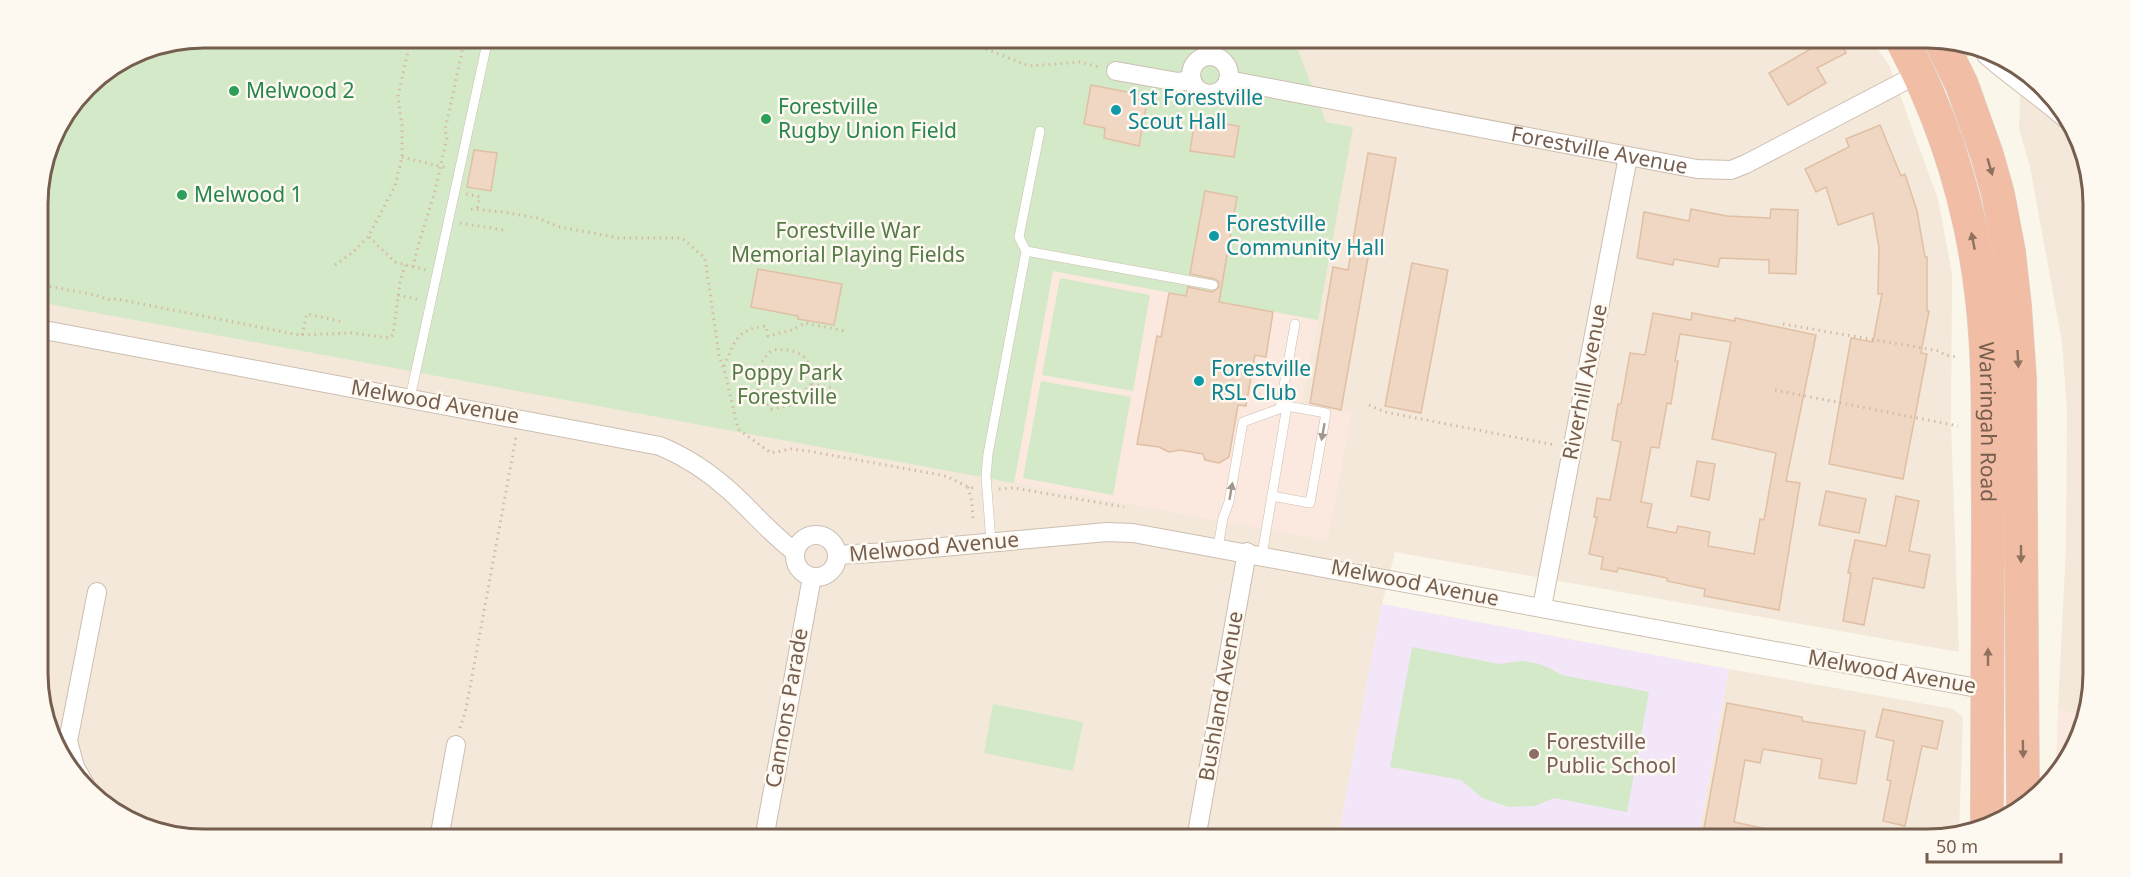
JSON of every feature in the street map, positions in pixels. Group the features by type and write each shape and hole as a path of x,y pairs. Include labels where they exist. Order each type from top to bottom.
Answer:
{"highway":[{"name":"Warringah Road","path":"1906,48 1933,102 1960,182 1982,299 1987,391 1987,817"},
{"name":"Forestville Avenue","path":"1920,73 1950,50"},
{"name":"Warringah Road","path":"1953,50 1998,194 2009,252 2015,306 2020,380 2023,796"}],"street":[{"path":"1956,51 1973,63 1982,58"},
{"path":"1207,57 1219,59 1224,63 1229,74 1228,80 1222,90 1210,94 1199,90 1191,74 1196,63 1207,57"},
{"path":"2004,69 2026,88 2035,92"},
{"path":"1116,71 1178,82 1192,80"},
{"name":"Forestville Avenue","path":"1228,80 1697,170 1731,170 1920,73"},
{"path":"2021,79 2026,88"},
{"name":"Riverhill Avenue","path":"1542,607 1628,157"},
{"name":"Melwood Avenue","path":"48,331 660,446 688,458 729,490 780,541 795,552"},
{"name":"Melwood Avenue","path":"838,555 1119,531 1988,690"},
{"path":"814,535 828,538 833,542 838,555 830,572 819,577 812,577 801,571 797,565 795,552 802,540 814,535"},
{"name":"Bushland Avenue","path":"1198,829 1254,554"},
{"name":"Cannons Parade","path":"766,829 812,577"},
{"path":"72,757 68,741 97,592"},
{"path":"441,829 456,745"}],"lane":[{"path":"410,398 486,48"},
{"path":"991,542 987,490 988,454 1026,251 1019,237 1040,131"},
{"path":"1026,251 1213,285"},
{"path":"1254,554 1272,496 1295,324"},
{"path":"1218,548 1223,518 1229,502 1243,422 1284,407 1326,413 1310,503 1272,496"}],"path":[{"path":"336,265 368,237 395,186 402,157 402,126 398,96 409,48"},
{"path":"413,267 417,244 422,237 434,196 447,138 445,130 463,48"},
{"path":"983,48 1029,66 1080,62 1116,71"},
{"path":"402,157 438,166"},
{"path":"471,209 537,218 560,227 619,238 682,238 705,258 719,355 738,429 771,453 791,449 808,451 946,476 968,487 987,490 1014,488 1124,507"},
{"path":"447,221 503,230"},
{"path":"368,237 395,262 437,272"},
{"path":"48,286 110,300 117,298 302,335 353,333 389,338 393,335 398,295 405,265"},
{"path":"398,295 430,302"},
{"path":"302,335 307,314 344,322"},
{"path":"723,368 736,339 758,327 766,326 768,336 792,330 805,323 845,331"},
{"path":"1783,324 1939,351 1945,355 1957,357"},
{"path":"789,349 808,362 811,369 811,384 791,405 772,409 761,400 758,392 759,366 772,350 789,349"},
{"path":"811,384 836,388"},
{"path":"1775,390 1958,426"},
{"path":"1369,405 1385,412 1572,449"},
{"path":"456,745 466,709 519,418"},
{"path":"968,487 973,521"}],"shaded area":[{"path":"194,48 1877,48 1889,65 1938,199 1952,274 1951,423 1959,652 1395,552 1382,604 1340,829 204,829 184,828 154,821 117,803 87,776 74,760 64,742 51,703 48,683 48,194 53,164 64,135 80,109 109,80 154,56"},
{"path":"2021,79 2051,109 2062,126 2078,164 2082,184 2083,683 2077,715 2058,708 2066,546 2067,411 2062,342 2030,167 2019,128"},
{"name":"Forestville RSL Club","path":"1053,271 1318,320 1302,403 1352,412 1328,541 1014,483"},
{"name":"Forestville Public School","path":"1382,604 1729,669 1700,829 1340,829"},
{"path":"1729,669 1953,709 1963,717 1959,825 1937,829 1700,829"},
{"path":"2058,708 2077,715 2067,742 2056,761"}],"green space":[{"name":"Forestville War Memorial Playing Fields","path":"194,48 1297,48 1326,122 1353,127 1318,320 1053,271 1014,483 48,304 48,194 53,164 64,135 80,109 109,80 154,56"},
{"path":"1060,278 1150,295 1133,391 1042,375"},
{"path":"1041,381 1131,397 1113,495 1023,478"},
{"path":"1412,647 1499,664 1521,661 1536,663 1562,675 1649,692 1627,812 1554,798 1535,806 1509,807 1482,798 1461,780 1390,767"},
{"path":"993,704 1083,722 1073,771 984,753"}],"building":[{"path":"1812,48 1843,48 1846,53 1817,68 1826,83 1788,105 1769,73"},
{"name":"1st Forestville Scout Hall","path":"1091,85 1148,96 1139,146 1104,138 1105,128 1084,124"},
{"path":"1195,119 1239,126 1234,157 1190,151"},
{"path":"1880,125 1901,176 1905,174 1917,211 1925,257 1927,257 1927,311 1929,311 1921,353 1927,354 1903,479 1829,464 1851,338 1873,342 1882,294 1878,294 1879,248 1873,213 1838,225 1826,187 1816,192 1805,169 1849,147 1846,139"},
{"path":"474,150 497,153 491,191 467,187"},
{"path":"1368,153 1396,158 1379,254 1369,252 1341,410 1310,403 1333,267 1348,270"},
{"name":"Forestville RSL Club","path":"1205,191 1237,197 1219,302 1273,312 1266,357 1255,355 1246,406 1238,405 1229,457 1219,463 1205,460 1203,454 1180,450 1169,452 1159,447 1137,444 1157,336 1161,337 1169,293 1186,296 1188,287 1212,292 1219,287 1219,282 1215,279 1190,274"},
{"path":"1691,209 1727,216 1770,218 1771,209 1798,210 1796,274 1769,273 1769,260 1720,258 1718,267 1674,259 1673,265 1637,258 1644,212 1689,221"},
{"path":"1412,263 1448,270 1421,413 1385,406"},
{"path":"758,269 842,284 834,325 751,307"},
{"path":"1653,313 1691,320 1692,313 1735,321 1735,318 1816,335 1786,481 1800,483 1779,610 1704,596 1705,589 1667,581 1667,578 1618,568 1617,572 1601,569 1603,557 1589,554 1597,517 1594,517 1597,498 1610,500 1621,442 1612,440 1630,353 1645,355","holes":["1680,334 1731,342 1712,439 1776,453 1764,520 1760,519 1754,554 1708,546 1710,532 1678,526 1676,533 1647,527 1652,504 1641,502 1651,447 1659,448 1667,403 1671,404"]},
{"path":"1697,461 1715,464 1709,500 1691,496"},
{"path":"1826,491 1866,499 1859,533 1819,525"},
{"path":"1896,496 1919,501 1909,551 1930,555 1924,588 1873,578 1864,625 1843,621 1851,573 1848,573 1855,540 1886,546"},
{"path":"1727,703 1802,717 1802,721 1865,731 1856,784 1819,778 1822,759 1763,749 1760,763 1745,760 1734,822 1767,829 1704,829"},
{"path":"1883,709 1943,721 1937,749 1922,746 1905,826 1883,821 1891,781 1887,780 1894,741 1876,737"}],"place":[{"name":"Melwood 2","path":"234,91"},
{"name":"1st Forestville Scout Hall","path":"1116,110"},
{"name":"Forestville Rugby Union Field","path":"766,119"},
{"name":"Melwood 1","path":"182,195"},
{"name":"Forestville Community Hall","path":"1214,236"},
{"name":"Forestville RSL Club","path":"1199,381"},
{"name":"Forestville Public School","path":"1534,754"}],"park label":[{"name":"Poppy Park Forestville","path":"787,385"}]}
